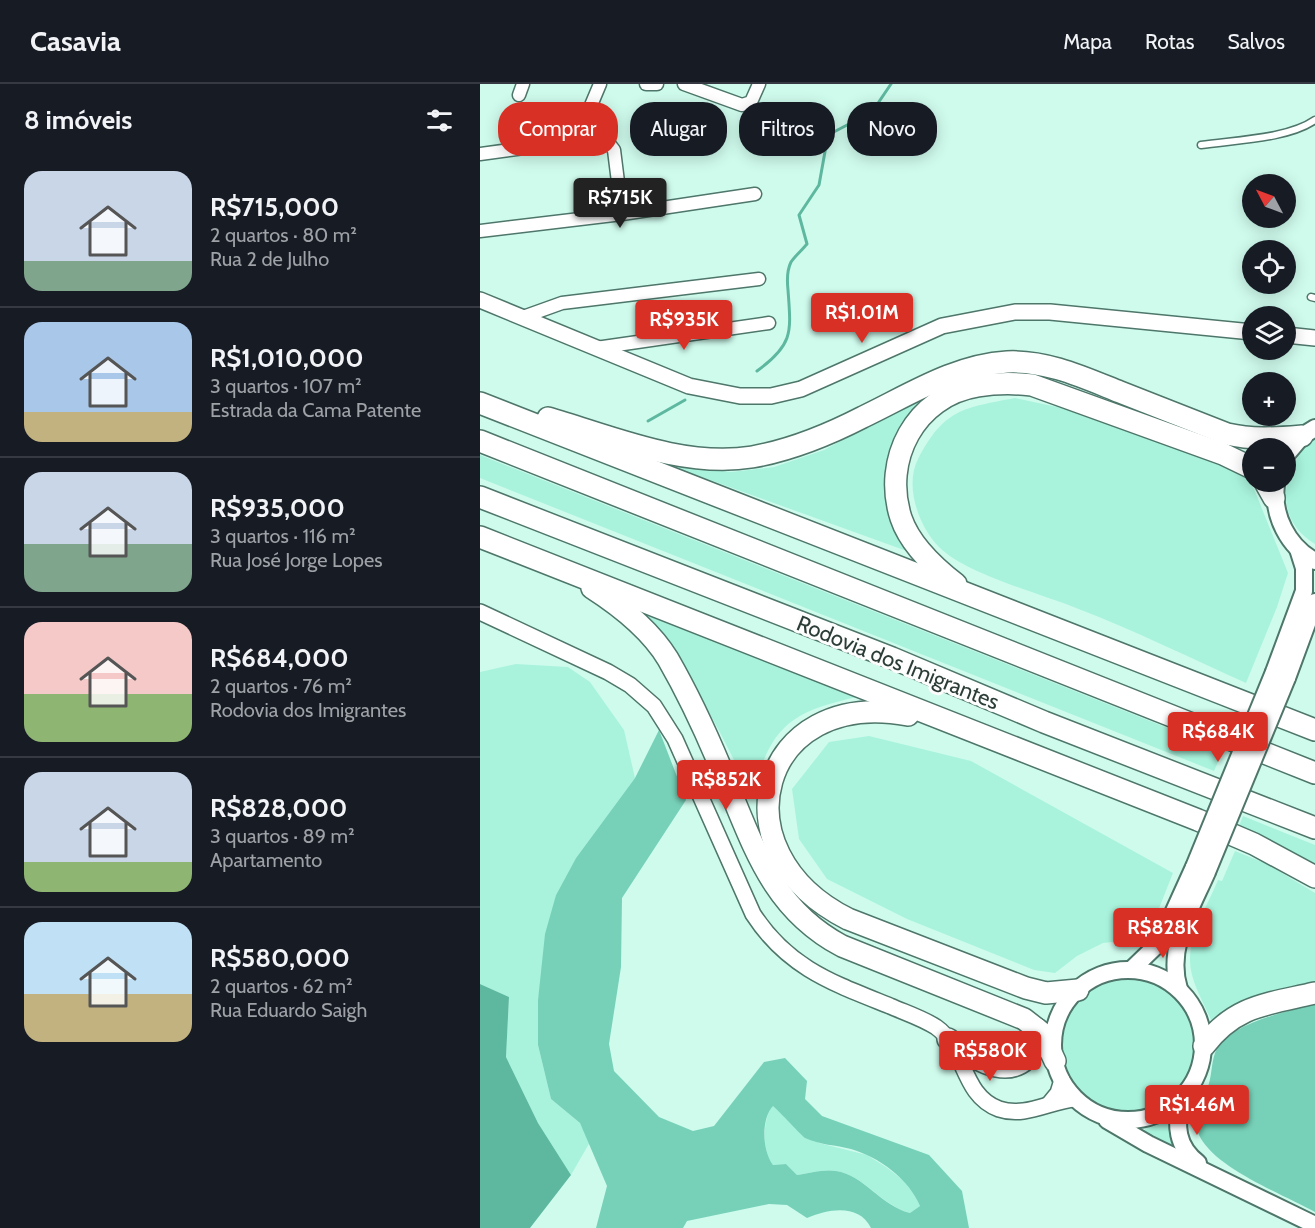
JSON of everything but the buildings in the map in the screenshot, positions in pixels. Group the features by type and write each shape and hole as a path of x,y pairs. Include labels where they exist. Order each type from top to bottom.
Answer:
{"highway":[{"path":"480,399 666,453 711,459 751,457 795,447 836,431 940,379 980,366 1009,362 1064,370 1227,434 1267,439 1309,432"},
{"path":"973,597 926,558 902,520 895,494 896,468 902,445 913,425 929,409 950,395 975,386 1006,383 1032,385 1242,462"},
{"path":"480,403 1315,730"},
{"path":"480,441 1315,772"},
{"name":"Rodovia dos Imigrantes","path":"480,497 892,657 1044,722 1315,828"},
{"path":"480,537 559,566 1198,820 1254,844 1315,877"},
{"path":"559,566 626,613 649,635 667,658 706,733 760,861 777,891 798,916 822,936 842,946 1024,1019 1037,1029 1047,1042 1058,1070"},
{"path":"950,723 888,711 857,712 825,721 803,734 785,754 770,785 766,811 771,838 783,865 803,890 826,908 848,919 1026,988 1046,993 1078,990"},
{"path":"1204,1046 1217,1029 1237,1014 1315,993"},
{"path":"948,1039 978,1060 997,1066 1010,1067 1024,1061 1031,1054 1037,1039 1037,1029"}],"main road":[{"path":"1296,445 1309,432"},
{"path":"1273,492 1281,525 1298,549 1304,568 1304,591 1281,675"},
{"path":"1298,549 1315,561"},
{"path":"1179,989 1175,971 1175,953 1200,870 1281,675 1315,602"},
{"path":"1131,970 1160,942 1200,870"},
{"path":"1101,1116 1121,1120 1138,1120 1164,1111 1180,1100 1198,1073 1204,1046 1198,1015 1179,989 1157,975 1131,970 1107,973 1078,990 1065,1005 1057,1022 1053,1041 1058,1070 1075,1099 1101,1116 1148,1144 1315,1225"},
{"path":"1180,1100 1177,1122 1178,1138 1185,1151 1211,1173"}],"street":[{"path":"592,102 600,84"},
{"path":"646,84 657,84"},
{"path":"684,84 742,105 750,102 759,84"},
{"path":"480,154 498,152"},
{"path":"613,156 622,214"},
{"path":"480,231 622,214 755,194"},
{"path":"523,317 562,303 759,279"},
{"path":"480,300 689,386 719,393 771,396 801,389 840,374 942,326 1016,312 1050,312 1242,331"},
{"path":"594,348 769,323"},
{"path":"1296,336 1315,338"},
{"path":"480,612 586,660 630,685 644,696 668,725 745,900 771,939 788,956 812,973 923,1020 940,1030 948,1039 969,1082 988,1102 1001,1110 1016,1112 1031,1110 1075,1099"},
{"path":"1049,1104 1058,1093 1058,1070"}],"lane":[{"path":"1201,145 1274,134 1300,128 1315,120"}],"shaded area":[{"path":"937,389 915,410 898,434 891,447 885,475 886,491 894,515 915,554 641,455 692,467 731,472 774,467 824,450"},
{"path":"1015,398 1095,415 1153,435 1213,463 1241,472 1242,492 1255,492 1288,573 1277,607 1246,683 1098,617 984,574 951,557 939,547 925,529 916,506 913,493 914,470 928,442 946,420 982,405"},
{"path":"1315,437 1315,544 1301,533 1292,520 1287,506 1286,492 1296,492 1296,461"},
{"path":"480,455 1223,750 1214,771 480,478"},
{"path":"639,612 857,697 814,709 785,727 766,754 752,797 702,700 674,656"},
{"path":"516,664 568,667 590,682 624,730 635,778 576,858 556,895 538,1000 538,1045 551,1099 580,1123 590,1142 571,1175 538,1123 506,1057 509,997 480,984 480,672"},
{"path":"659,730 686,800 622,898 621,967 609,1044 614,1071 659,1117 693,1131 714,1126 764,1062 785,1058 807,1081 805,1099 822,1116 929,1155 962,1191 969,1228 871,1228 866,1220 851,1211 824,1212 807,1218 787,1205 769,1204 687,1221 683,1228 596,1228 607,1186 580,1123 551,1099 538,1045 538,1000 545,934 556,895 576,858 635,778","holes":["773,1106 805,1138 822,1144 851,1149 882,1163 909,1187 920,1206 910,1213 900,1209 855,1178 836,1171 816,1171 797,1175 786,1164 773,1165 769,1159 764,1135 766,1119"]},
{"path":"869,736 971,761 1173,873 1152,926 1131,940 1103,943 1077,956 1055,973 1034,970 907,919 827,879 799,839 792,789 829,742"},
{"path":"1243,816 1315,845 1315,865 1239,826"},
{"path":"1235,851 1267,864 1315,893 1315,985 1211,1020 1192,974 1191,948 1205,908 1218,880 1222,881"},
{"path":"1127,977 1153,982 1175,997 1190,1019 1195,1045 1190,1071 1175,1093 1153,1108 1127,1113 1101,1108 1079,1093 1064,1071 1059,1045 1064,1019 1079,997 1101,982"},
{"path":"480,984 509,997 506,1057 538,1123 571,1175 530,1228 480,1228"},
{"path":"1315,1004 1315,1212 1252,1180 1221,1160 1200,1137 1196,1125 1210,1080 1215,1053 1222,1043 1244,1026"},
{"path":"773,1105 795,1127 819,1143 867,1155 886,1167 912,1187 920,1206 910,1213 900,1209 855,1178 836,1171 816,1171 797,1175 786,1164 773,1165 765,1143 765,1127"},
{"path":"1173,1114 1181,1152 1147,1136 1144,1131 1146,1127"}],"waterway":[{"path":"757,371 778,353 787,336 790,317 787,283 789,268 791,262 807,244 799,215 819,185 828,135 872,112 891,84"},
{"path":"648,421 685,400"}]}
